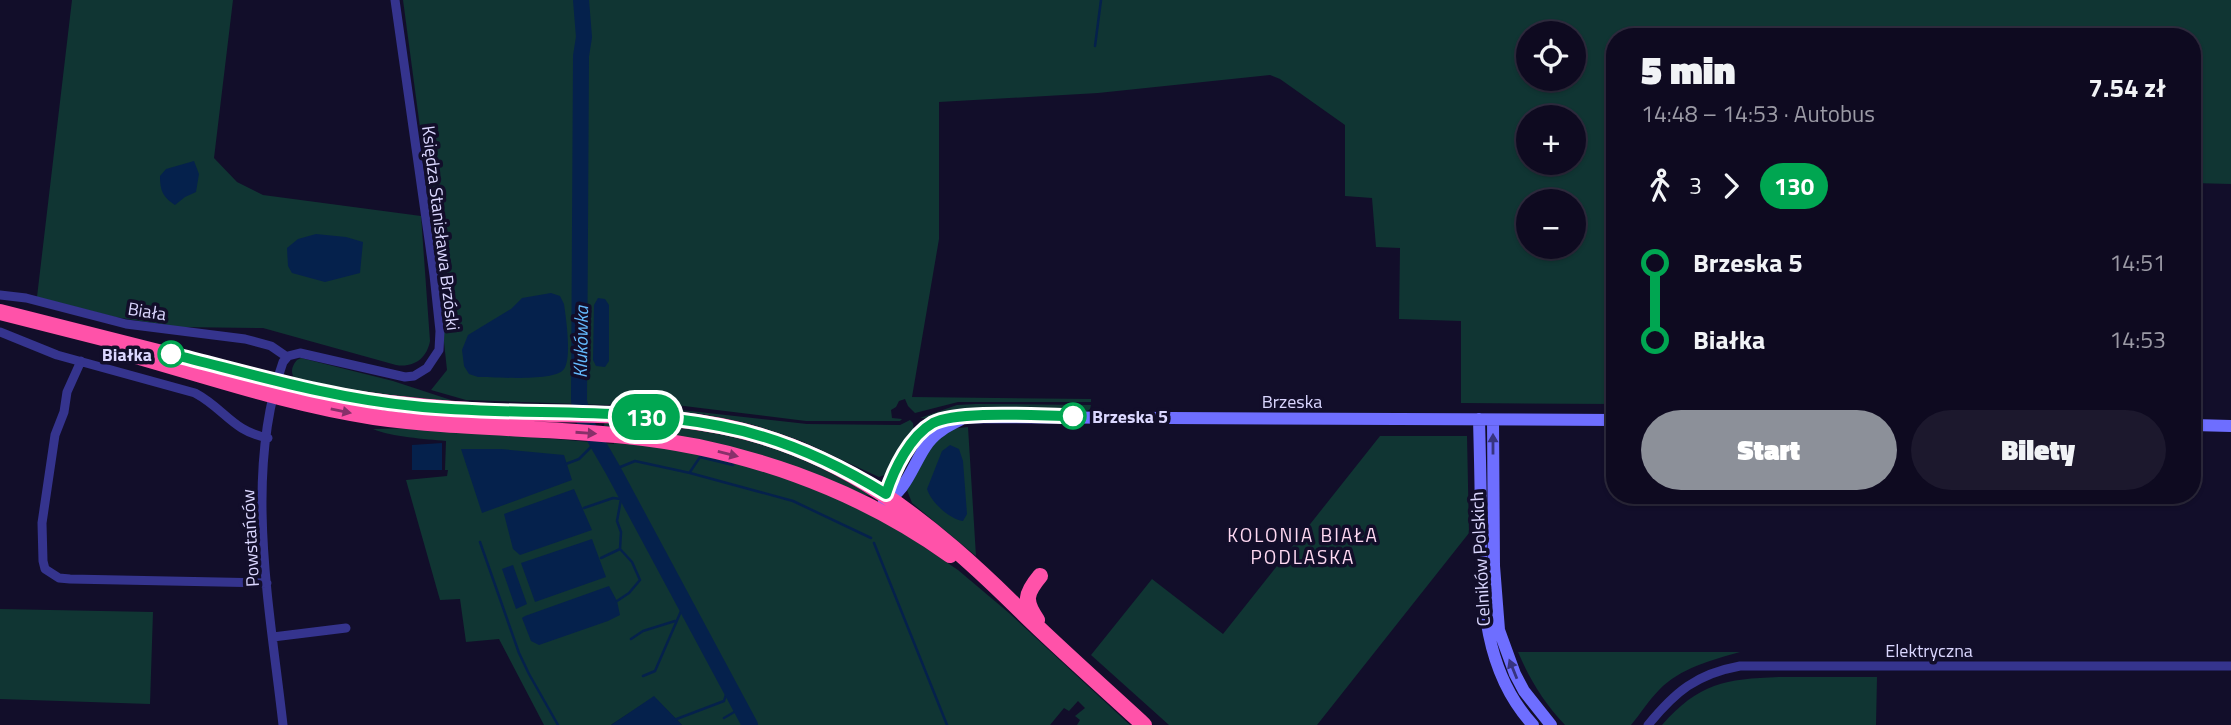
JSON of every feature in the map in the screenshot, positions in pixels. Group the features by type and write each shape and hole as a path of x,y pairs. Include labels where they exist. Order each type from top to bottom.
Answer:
{"highway":[{"path":"0,312 114,339 276,388 335,410 396,420 613,435 684,444 746,458 796,474 866,505 946,552 1023,613 1144,725"},
{"path":"0,318 276,388 381,403 459,410 692,421 764,436 831,463 888,498 947,541 1001,589 1023,613"},
{"path":"1040,576 1029,590 1028,604 1046,634"}],"street":[{"name":"Księdza Stanisława Brzóski","path":"287,357 300,353 405,377 424,370 438,354 440,331 436,288 395,0"},
{"name":"Biała","path":"0,295 26,298 118,323 245,339 271,346 287,357"},
{"path":"0,332 36,348 195,393 215,405 246,432 268,438"},
{"path":"276,388 287,357"},
{"path":"80,361 67,392 64,412 55,435 42,523 45,569 70,579 267,583"},
{"name":"Powstańców","path":"276,388 274,418 268,438 261,520 283,725"},
{"name":"Brzeska","path":"888,498 932,438 943,429 969,416 1606,420"},
{"name":"Celników Polskich","path":"1479,419 1482,572 1500,673 1514,699 1533,725"},
{"name":"Celników Polskich","path":"1493,419 1493,631 1524,691 1551,725"},
{"path":"2201,425 2231,426"},
{"path":"866,505 888,498 890,518"},
{"path":"273,637 346,628"},
{"name":"Elektryczna","path":"1648,725 1681,689 1704,676 1740,666 2231,666"}],"green space":[{"path":"72,0 233,0 214,158 237,182 263,195 421,216 430,341 419,361 403,366 396,365 263,328 178,327 115,317 37,297"},
{"path":"403,0 2231,0 2231,184 2201,183 2201,28 1606,28 1606,404 1461,403 1461,321 1399,319 1400,248 1376,247 1372,198 1345,196 1345,125 1280,79 1270,75 1098,93 939,102 939,239 912,397 1091,399 1091,402 958,402 915,413 905,399 899,401 891,410 892,418 902,419 900,421 806,421 643,401 607,405 466,400 431,390 447,370 425,165"},
{"path":"301,358 393,381 457,402 525,406 436,404 382,399 300,384 293,376 292,370 294,363"},
{"path":"957,405 1091,405 1086,412 963,411 931,419 920,418"},
{"path":"654,407 807,424 900,425 910,420 914,431 890,473 879,477 801,441 753,425 701,414 637,408"},
{"path":"605,418 697,425 806,456 872,496 801,469 737,449 672,435 604,426"},
{"path":"968,427 976,556 912,503 907,490 929,448 951,429"},
{"path":"416,428 614,444 614,441 660,445 753,465 875,514 958,570 1009,613 1130,725 1077,725 1080,720 1075,716 1085,708 1078,701 1069,711 1064,708 1050,725 682,725 654,697 611,725 544,725 499,639 466,642 460,599 440,600 406,480 447,476 446,441 399,436 373,429"},
{"path":"1380,436 1467,436 1469,533 1317,725 1169,725 1091,655 1152,579 1223,634"},
{"path":"0,609 153,612 150,704 0,699"},
{"path":"1518,652 1740,652 1697,666 1667,682 1631,725 1565,725 1538,691"},
{"path":"1877,677 1876,725 1662,725 1688,700 1714,686 1743,679"}],"water":[{"path":"194,161 199,174 196,192 175,205 163,193 160,176 166,169"},
{"path":"316,234 363,242 360,273 325,282 292,273 288,266 287,248 298,239"},
{"path":"551,293 560,296 564,304 568,347 564,369 549,376 537,377 478,377 469,374 464,366 462,350 468,335 511,309 522,298"},
{"path":"598,298 605,299 609,305 609,361 605,367 596,366 593,360 594,305"},
{"path":"442,443 442,470 412,470 412,445"},
{"path":"950,445 959,449 963,461 967,514 963,521 941,509 927,489 942,451"},
{"path":"461,449 501,449 564,455 572,480 482,513"},
{"path":"574,489 592,530 520,555 513,549 504,514"},
{"path":"592,539 606,577 535,602 521,563"},
{"path":"513,565 527,604 516,609 502,569"},
{"path":"609,586 617,601 620,615 539,645 531,641 522,618"},
{"path":"654,696 682,725 611,725"}],"waterway":[{"name":"Klukówka","path":"581,0 584,37 581,56 579,401 584,420 750,725"},
{"path":"1095,46 1101,0"},
{"path":"566,464 579,459 596,442"},
{"path":"690,472 700,457 733,465"},
{"path":"613,470 635,461 690,473 793,501 871,538"},
{"path":"617,601 629,593 640,580 632,562 620,549 621,532 617,521 621,499 626,494"},
{"path":"584,508 613,498 621,499"},
{"path":"480,542 519,653 558,725"},
{"path":"874,543 947,725"},
{"path":"601,558 620,549"},
{"path":"643,676 655,671 685,602"},
{"path":"631,639 643,631 675,621"},
{"path":"674,720 724,701 729,685"},
{"path":"724,718 741,708"}],"bus line":[{"name":"130","path":"171,354 304,389 381,403 459,410 650,417 720,426 764,436 803,450 844,469 886,494 892,476 914,440 929,426 942,419 969,416 1073,416"}],"place":[{"name":"Białka","path":"171,354"},
{"name":"Brzeska 5","path":"1073,416"}],"district":[{"name":"KOLONIA BIAŁA PODLASKA","path":"1303,545"}]}
